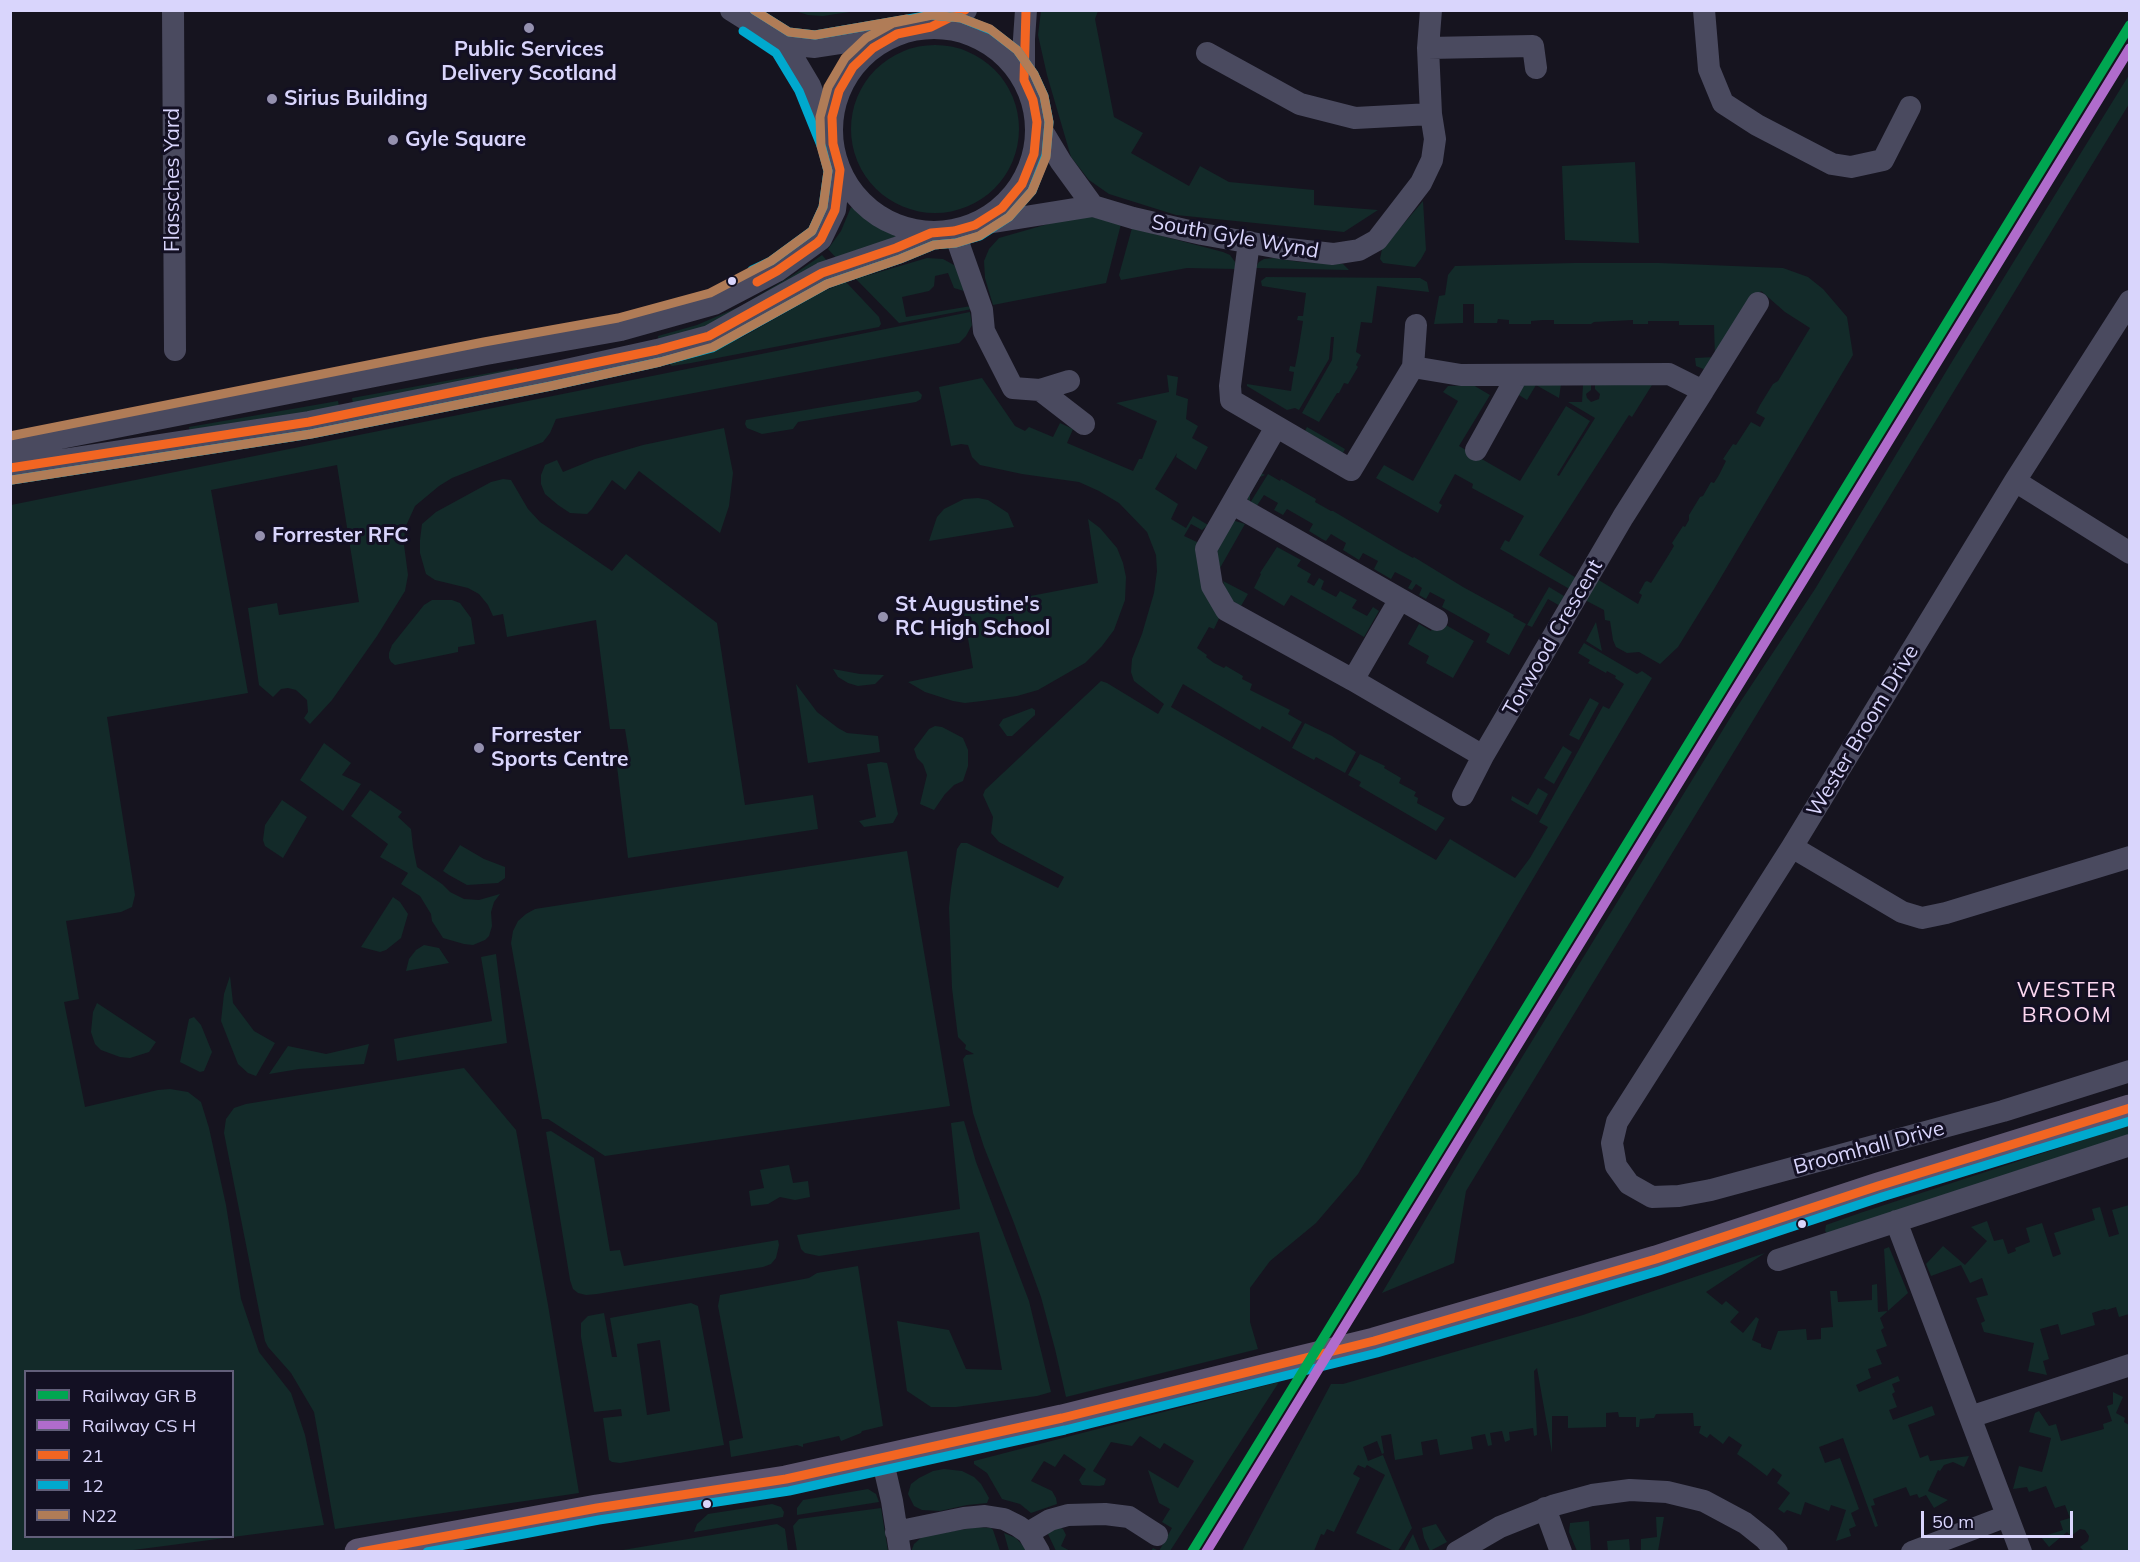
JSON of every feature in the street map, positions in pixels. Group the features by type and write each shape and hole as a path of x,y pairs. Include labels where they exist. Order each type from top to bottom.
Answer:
{"main road":[{"path":"358,1551 597,1508 786,1479 1062,1418 1374,1341 1656,1259 1878,1186 2130,1108"}],"street":[{"name":"Flassches Yard","path":"172,10 175,350"},
{"path":"731,10 785,44 816,47 931,27 966,10"},
{"path":"1024,80 1023,39 1026,10"},
{"name":"South Gyle Wynd","path":"975,225 1094,206 1144,221 1249,243 1332,254 1359,249 1377,240 1421,183 1432,160 1435,139 1431,114 1428,48 1431,10"},
{"path":"1704,10 1709,69 1716,90 1724,104 1757,125 1832,164 1851,167 1883,160 1910,107"},
{"path":"785,44 810,86 833,144 840,170 855,195 876,215 902,228 931,233 954,231 975,225 1002,208 1022,184 1034,154 1037,122 1033,100 1024,80 1007,57 985,40 958,30 931,27"},
{"path":"833,144 832,117 839,91 853,67 873,48 897,34"},
{"path":"1428,48 1533,46 1536,68"},
{"path":"1207,53 1300,104 1355,118 1431,114"},
{"path":"1037,122 1061,162 1094,206"},
{"path":"10,447 486,354 621,330 714,304 777,271 821,239 835,210 840,170"},
{"path":"954,231 982,309 984,331 1013,388 1040,390 1069,381"},
{"path":"10,468 309,422 657,350 709,336 822,273 896,249 931,233"},
{"path":"1249,243 1230,386 1231,400 1351,470 1413,367 1416,325"},
{"name":"Wester Broom Drive","path":"1616,1166 1612,1143 1617,1122 1792,847 2014,481 2130,300"},
{"name":"Torwood Crescent","path":"1463,795 1483,756 1623,517 1758,303"},
{"path":"1413,367 1461,375 1670,374 1703,391"},
{"path":"1476,450 1517,376"},
{"path":"1040,390 1084,424"},
{"path":"1276,426 1224,511 1206,549 1212,586 1226,610 1353,680 1483,756"},
{"path":"2014,481 2130,553"},
{"path":"1224,511 1437,620"},
{"path":"1353,680 1400,600"},
{"path":"1792,847 1902,912 1922,918 1946,913 2130,857"},
{"name":"Broomhall Drive","path":"1616,1166 1629,1184 1652,1197 1678,1196 1711,1190 2003,1111 2130,1071"},
{"path":"1778,1260 2130,1145"},
{"path":"1896,1221 2021,1551"},
{"path":"1970,1417 2130,1365"},
{"path":"882,1458 898,1542 964,1518 985,1516 1004,1519 1034,1542 1050,1520 1066,1505 1129,1517 1157,1535"},
{"path":"1457,1551 1500,1527 1545,1508 1577,1498 1617,1491 1679,1494 1704,1501 1755,1530 1777,1551"},
{"path":"1545,1508 1561,1551"},
{"path":"1912,1551 2007,1516"}],"green space":[{"path":"795,11 856,11 823,16"},
{"path":"1041,11 1098,11 1095,19 1114,117 1143,133 1131,153 1189,186 1200,166 1229,182 1314,190 1314,205 1378,210 1344,232 1176,215 1109,194 1089,180 1071,157 1038,35"},
{"path":"935,45 951,46 967,51 995,69 1013,97 1018,113 1018,145 1013,161 995,189 967,207 951,212 935,213 919,212 903,207 875,189 857,161 852,145 851,129 852,113 857,97 875,69 903,51 919,46"},
{"path":"2129,75 2129,104 1466,1191 1454,1263 1382,1293 1497,1098 1735,710 1815,589"},
{"path":"1635,162 1639,243 1565,240 1562,166"},
{"path":"1423,201 1426,250 1421,259 1415,267 1383,263 1380,259 1382,249"},
{"path":"851,207 878,227 900,238 838,260 828,249 841,231"},
{"path":"1076,216 1088,216 1121,224 1106,283 993,305 985,278 984,261 989,249 999,238"},
{"path":"1132,228 1223,252 1230,255 1235,262 1236,269 1187,268 1121,280 1119,275"},
{"path":"822,255 829,263 745,311 659,344 658,336 697,325 741,306"},
{"path":"927,258 943,259 954,265 958,270 964,291 954,288 948,273 935,276 934,286 929,291 902,297 906,317 971,306 972,309 899,323 856,279"},
{"path":"1264,259 1343,264 1349,270 1255,268"},
{"path":"1659,263 1783,268 1808,277 1823,289 1847,317 1853,355 1678,647 1660,664 1639,652 1627,653 1616,647 1610,621 1605,620 1604,610 1583,599 1597,579 1638,604 1642,595 1639,593 1645,582 1651,583 1674,546 1672,543 1689,520 1689,515 1700,497 1719,475 1726,461 1723,459 1733,444 1736,445 1751,422 1760,427 1765,418 1756,413 1760,405 1773,384 1778,381 1810,328 1785,312 1761,291 1711,372 1696,366 1695,358 1715,357 1714,325 1679,325 1679,321 1648,321 1648,324 1633,324 1633,320 1591,324 1554,324 1554,320 1543,320 1531,321 1531,324 1509,324 1509,320 1498,319 1497,323 1474,323 1474,304 1463,304 1463,323 1434,324 1439,296 1445,295 1448,275 1455,266"},
{"path":"1266,277 1420,278 1427,282 1429,292 1377,286 1372,323 1361,322 1356,352 1361,355 1356,365 1358,367 1348,384 1344,383 1319,422 1302,413 1332,360 1334,337 1331,337 1329,359 1299,410 1295,408 1287,410 1247,386 1247,384 1291,391 1294,372 1289,371 1290,366 1295,367 1298,352 1303,321 1297,320 1298,316 1303,316 1306,293 1262,286 1261,281"},
{"path":"846,282 879,317 881,324 879,327 691,363 672,366 669,364 741,338 822,292"},
{"path":"970,312 972,325 959,343 556,419 543,442 452,478 439,486 415,506 405,528 404,545 408,575 405,591 332,700 310,724 304,718 308,712 307,700 296,690 281,689 273,697 259,685 248,608 277,603 279,615 359,602 337,465 211,490 248,693 107,717 135,895 132,907 121,912 66,921 79,999 64,1002 85,1107 170,1089 188,1092 201,1102 226,1205 241,1299 259,1352 291,1393 305,1435 324,1525 234,1537 234,1370 24,1370 24,1538 225,1538 126,1551 11,1551 11,505"},
{"path":"517,368 518,373 353,404 352,398"},
{"path":"1167,375 1178,377 1176,395 1188,399 1186,419 1198,426 1192,438 1208,447 1196,470 1176,457 1177,453 1155,489 1178,504 1171,519 1186,528 1193,516 1208,525 1202,530 1191,524 1184,536 1199,543 1221,614 1214,629 1209,627 1197,648 1214,663 1224,668 1226,666 1243,676 1242,679 1252,684 1250,690 1290,710 1288,714 1302,722 1290,742 1262,726 1260,730 1183,684 1171,707 1436,860 1450,839 1515,878 1548,827 1539,822 1603,706 1609,709 1624,684 1615,678 1616,676 1588,663 1590,660 1578,653 1584,643 1637,674 1642,671 1652,678 1358,1174 1316,1223 1270,1261 1250,1288 1250,1322 1258,1349 1066,1397 1041,1297 973,1113 963,1059 966,1055 974,1054 965,1049 966,1045 958,1037 952,988 949,908 951,889 957,849 961,843 967,843 1058,888 1064,877 999,842 991,833 993,817 983,795 985,790 1101,681 1158,714 1164,704 1134,681 1131,672 1132,659 1154,593 1157,571 1156,555 1147,532 1119,503 1099,491 1079,482 980,465 972,457 968,445 951,446 939,387 982,378 1015,426 1025,431 1029,427 1053,437 1060,423 1073,429 1067,443 1133,471 1139,459 1142,459 1157,421 1116,403 1169,392"},
{"path":"1520,383 1561,384 1559,398 1536,385 1527,400 1514,392"},
{"path":"1473,385 1490,395 1459,446 1520,481 1566,406 1590,421 1557,475 1559,476 1595,418 1568,402 1582,402 1583,385 1591,385 1591,390 1586,394 1591,402 1599,399 1600,394 1595,389 1595,385 1652,385 1632,417 1629,415 1539,555 1578,579 1573,591 1500,549 1505,540 1509,542 1524,516 1472,488 1473,484 1455,474 1439,503 1442,505 1438,513 1376,478 1384,465 1413,481 1458,401 1443,392 1448,386"},
{"path":"918,391 922,395 921,399 916,402 798,422 793,429 762,434 747,428 745,424 746,420"},
{"path":"338,401 339,406 190,434 189,427"},
{"path":"1307,427 1345,449 1343,453 1305,431"},
{"path":"724,428 733,473 729,506 720,533 639,471 625,490 612,480 587,514 570,513 545,494 541,484 541,475 545,465 557,460 563,472 595,459 643,445"},
{"path":"1259,472 1265,475 1260,477 1250,494 1250,503 1268,474 1280,481 1281,479 1316,499 1315,502 1514,615 1513,617 1526,624 1509,655 1486,642 1490,634 1442,607 1445,600 1430,592 1426,599 1419,595 1422,588 1416,584 1412,590 1408,588 1412,581 1395,572 1391,579 1374,569 1378,561 1363,553 1359,560 1343,550 1346,543 1331,534 1326,541 1322,539 1309,531 1313,524 1287,509 1283,515 1274,510 1278,503 1264,495 1256,507 1250,504 1246,494"},
{"path":"511,480 528,509 540,522 612,571 626,554 717,623 745,805 813,795 818,829 628,858 616,758 629,753 625,729 610,729 596,620 507,637 503,614 493,616 479,594 468,588 435,580 426,574 420,553 422,524 436,512 491,482"},
{"path":"964,499 988,500 1008,513 1014,527 929,541 937,517 944,509"},
{"path":"1088,519 1100,528 1117,548 1126,577 1125,600 1114,630 1085,663 1038,690 1017,696 965,703 925,692 908,682 973,668 963,609 1098,583"},
{"path":"1232,520 1245,524 1220,568 1217,554 1218,544"},
{"path":"1277,547 1301,560 1297,566 1311,574 1307,582 1314,586 1319,578 1324,581 1321,589 1336,597 1340,591 1357,600 1352,608 1367,616 1373,607 1379,611 1364,637 1291,595 1284,606 1254,588 1260,573"},
{"path":"1223,581 1248,594 1241,606 1229,599"},
{"path":"1549,587 1569,599 1562,607 1548,599 1532,627 1527,625"},
{"path":"432,600 452,600 460,603 471,618 475,644 458,647 458,652 395,665 389,658 392,645 424,605"},
{"path":"1437,620 1474,641 1453,678 1426,663 1429,656 1408,644 1419,624 1431,631"},
{"path":"1596,622 1602,651 1586,641"},
{"path":"833,669 860,674 884,675 875,684 858,686 838,677"},
{"path":"796,684 817,712 838,728 847,733 878,736 880,752 808,763"},
{"path":"1590,698 1599,703 1579,740 1569,735"},
{"path":"1032,708 1035,710 1035,715 1012,736 1007,736 999,725 1003,719"},
{"path":"1305,723 1332,736 1356,752 1345,773 1316,757 1314,760 1292,748"},
{"path":"935,726 942,727 963,738 968,750 968,766 963,781 954,785 945,794 934,810 920,804 927,775 914,749 929,729"},
{"path":"324,743 351,763 342,775 361,784 343,811 300,780"},
{"path":"1563,746 1572,752 1554,784 1544,778"},
{"path":"1360,754 1385,766 1384,768 1401,778 1399,783 1416,792 1414,796 1418,798 1417,803 1445,818 1436,831 1359,786 1361,782 1348,775"},
{"path":"887,763 898,814 893,823 864,827 859,821 876,817 867,764"},
{"path":"1538,788 1548,794 1537,815 1511,800 1512,796 1528,805"},
{"path":"370,790 402,812 398,817 411,829 417,867 450,892 464,899 479,900 500,894 494,902 491,912 492,926 485,940 473,945 443,938 420,896 401,884 408,873 380,857 388,844 351,816"},
{"path":"282,800 307,817 283,858 265,846 263,840 265,825"},
{"path":"460,845 484,859 505,867 505,878 498,883 467,885 443,871"},
{"path":"907,851 950,1106 605,1156 548,1119 542,1119 511,943 518,921 526,914 535,909"},
{"path":"393,897 400,902 408,914 401,938 380,952 361,947"},
{"path":"424,945 439,948 449,963 406,971 409,959 416,950"},
{"path":"496,954 507,1043 397,1061 394,1039 492,1021 481,957"},
{"path":"230,976 233,1003 254,1031 275,1043 256,1076 248,1073 238,1064 221,1021 224,994"},
{"path":"97,1003 156,1042 149,1052 130,1058 101,1050 95,1044 91,1032 93,1012"},
{"path":"194,1017 201,1025 212,1052 204,1071 200,1072 180,1062 189,1019"},
{"path":"369,1044 364,1064 299,1069 269,1074 288,1046 326,1054"},
{"path":"464,1068 516,1130 579,1493 335,1529 314,1412 291,1373 265,1341 224,1133 226,1119 234,1108 246,1104"},
{"path":"964,1121 976,1162 1029,1301 1051,1392 956,1407 931,1407 907,1391 897,1321 949,1330 966,1369 1002,1370 979,1232 819,1256 805,1253 801,1249 797,1235 960,1209 951,1123"},
{"path":"2129,1125 2129,1136 1827,1233 1825,1231 1826,1225 1860,1213"},
{"path":"551,1131 594,1158 610,1251 620,1250 624,1266 778,1240 776,1258 771,1264 763,1267 597,1294 578,1293 573,1289 570,1280 546,1132"},
{"path":"789,1165 793,1183 808,1181 810,1197 795,1200 780,1197 768,1204 751,1206 749,1191 764,1188 760,1170"},
{"path":"2129,1205 2129,1314 2119,1317 2116,1307 2092,1313 2095,1325 2061,1335 2058,1324 2040,1329 2049,1359 2043,1361 2047,1375 2028,1371 2034,1343 1984,1332 1981,1323 1985,1321 1976,1298 1988,1295 1982,1278 1970,1283 1961,1265 1931,1276 1926,1264 1943,1246 1965,1265 1987,1241 1971,1227 1987,1221 1994,1241 2003,1239 2008,1254 2016,1251 2015,1248 2030,1242 2026,1228 2042,1223 2053,1257 2061,1254 2054,1233 2095,1220 2092,1209 2100,1207 2109,1237 2119,1234 2112,1210"},
{"path":"1889,1247 1908,1293 1888,1311 1884,1249"},
{"path":"1765,1253 1706,1292 1722,1305 1726,1301 1739,1312 1730,1322 1743,1333 1756,1317 1759,1319 1752,1340 1761,1344 1761,1347 1771,1350 1778,1331 1806,1329 1807,1340 1821,1339 1821,1328 1833,1327 1830,1291 1837,1291 1838,1302 1872,1300 1872,1285 1877,1284 1878,1312 1888,1311 1880,1318 1884,1328 1881,1330 1887,1346 1876,1350 1882,1364 1868,1369 1871,1378 1856,1385 1859,1392 1898,1376 1900,1381 1892,1384 1895,1392 1892,1394 1897,1407 1889,1410 1893,1420 1932,1406 1935,1415 1908,1425 1920,1458 1928,1455 1930,1461 1969,1456 1964,1467 1953,1462 1944,1465 1940,1471 1938,1470 1928,1491 1948,1500 1934,1508 1926,1495 1919,1498 1917,1494 1910,1496 1906,1487 1873,1499 1875,1505 1871,1506 1878,1526 1875,1527 1843,1438 1819,1447 1825,1463 1840,1458 1859,1509 1851,1513 1856,1526 1849,1529 1851,1536 1836,1541 1846,1510 1831,1505 1829,1511 1805,1502 1801,1515 1787,1510 1784,1513 1778,1509 1790,1493 1777,1483 1782,1475 1773,1468 1767,1476 1737,1454 1742,1445 1729,1436 1723,1444 1710,1434 1707,1438 1699,1433 1701,1426 1694,1426 1693,1413 1656,1414 1654,1418 1640,1419 1639,1427 1636,1427 1636,1417 1619,1417 1618,1412 1606,1413 1606,1427 1568,1428 1568,1416 1552,1416 1552,1453 1537,1368 1534,1371 1537,1435 1534,1436 1533,1428 1509,1432 1510,1440 1505,1442 1502,1431 1490,1433 1492,1445 1488,1446 1485,1434 1471,1437 1473,1449 1440,1455 1437,1439 1421,1442 1423,1455 1395,1460 1391,1434 1381,1436 1384,1453 1382,1454 1377,1441 1363,1447 1368,1461 1383,1455 1412,1528 1398,1551 1356,1533 1385,1475 1367,1465 1365,1468 1358,1465 1353,1474 1360,1478 1334,1532 1327,1529 1324,1535 1321,1534 1314,1551 1242,1551 1331,1384 1343,1384 1583,1315"},
{"path":"858,1266 883,1426 862,1431 841,1441 839,1436 803,1444 803,1447 797,1445 731,1457 729,1441 743,1438 718,1306 720,1295"},
{"path":"691,1303 698,1306 724,1445 620,1463 609,1460 603,1418 622,1416 621,1409 594,1412 581,1337 581,1323 588,1316 604,1313 612,1357 617,1357 610,1318","holes":["660,1340 670,1411 647,1415 637,1344"]},
{"path":"1279,1382 1170,1551 1159,1551 1172,1528 1162,1522 1170,1509 1159,1503 1148,1470 1178,1488 1194,1461 1164,1443 1160,1449 1140,1436 1132,1446 1111,1442 1093,1471 1106,1479 1104,1485 1099,1486 1082,1485 1079,1480 1086,1469 1064,1454 1055,1467 1044,1461 1031,1481 1052,1491 1057,1504 1031,1513 1020,1504 1002,1499 987,1473 974,1464 974,1461"},
{"path":"2113,1392 2123,1397 2116,1413 2125,1418 2124,1422 2129,1425 2129,1551 2084,1551 2080,1547 2088,1541 2089,1536 2085,1530 2080,1529 2071,1536 2067,1532 2049,1547 2041,1537 2063,1530 2060,1521 2070,1518 2065,1505 2055,1508 2046,1486 2029,1492 2027,1487 2013,1489 2019,1466 2042,1472 2047,1455 2051,1438 2029,1432 2035,1413 2039,1411 2049,1426 2056,1424 2061,1441 2104,1429 2103,1424 2112,1421 2107,1406 2113,1404"},
{"path":"944,1469 962,1471 974,1477 989,1498 987,1503 940,1511 922,1510 914,1506 908,1494 911,1484 933,1471"},
{"path":"868,1489 876,1494 879,1502 797,1515 797,1508 803,1500"},
{"path":"772,1504 781,1507 784,1512 783,1517 694,1532 697,1524 708,1514"},
{"path":"881,1508 888,1551 797,1551 793,1526 799,1519"},
{"path":"1656,1517 1664,1517 1658,1551 1641,1551 1641,1539 1657,1537"},
{"path":"1589,1521 1591,1551 1577,1551 1569,1532 1570,1523"},
{"path":"777,1524 785,1529 788,1551 617,1551"},
{"path":"1436,1524 1447,1542 1430,1551 1422,1528"},
{"path":"978,1527 993,1530 1000,1551 911,1552 914,1544 923,1536"},
{"path":"1059,1527 1066,1535 1061,1546 1070,1551 1056,1551 1047,1532"},
{"path":"1004,1533 1016,1538 1028,1551 1009,1551"},
{"path":"1413,1534 1420,1551 1404,1551"},
{"path":"1629,1539 1630,1551 1608,1551 1607,1541"}],"transit line":[{"name":"12","path":"12,480 311,434 551,386 712,348 827,284 934,245 956,243 980,236 1009,217 1032,191 1046,155 1049,122 1044,96 1034,74 1017,50 991,30 961,18 931,15 815,35 789,32 754,10"},
{"name":"N22","path":"754,10 789,32 815,35 907,19"},
{"name":"21","path":"757,282 817,243 835,210 840,170 833,144 832,117 839,91 853,67 873,48 897,34 931,27 965,10"},
{"name":"21","path":"10,468 309,422 657,350 709,336 822,273 896,248 931,233 954,231 975,225 1002,208 1022,184 1034,154 1037,122 1033,100 1024,80 1026,10"},
{"name":"N22","path":"10,436 484,342 618,318 710,293 771,261 812,231 823,207 828,171 821,146 820,117 828,87 845,58 866,38 893,23 932,15 961,18 990,29 1017,50 1034,74 1044,96 1049,122 1046,157 1032,191 1009,217 979,236 956,243 934,245 827,284 713,347 660,362 551,386 311,434 12,480"},
{"path":"1192,1552 2130,25"},
{"name":"12","path":"743,31 776,53 799,91 822,148 828,171 823,207 812,231 771,261 752,270"},
{"path":"1206,1552 2130,48"},
{"name":"21","path":"361,1552 597,1508 786,1479 1062,1418 1374,1341 1656,1259 1878,1186 2130,1108"},
{"name":"12","path":"427,1552 599,1520 789,1491 1065,1430 1377,1353 1659,1271 1882,1197 2130,1121"}],"place":[{"name":"Public Services Delivery Scotland","path":"529,28"},
{"name":"Sirius Building","path":"272,99"},
{"name":"Gyle Square","path":"393,140"},
{"name":"Forrester RFC","path":"260,536"},
{"name":"St Augustine's RC High School","path":"883,617"},
{"name":"Forrester Sports Centre","path":"479,748"}],"district":[{"name":"WESTER BROOM","path":"2067,1002"}]}
